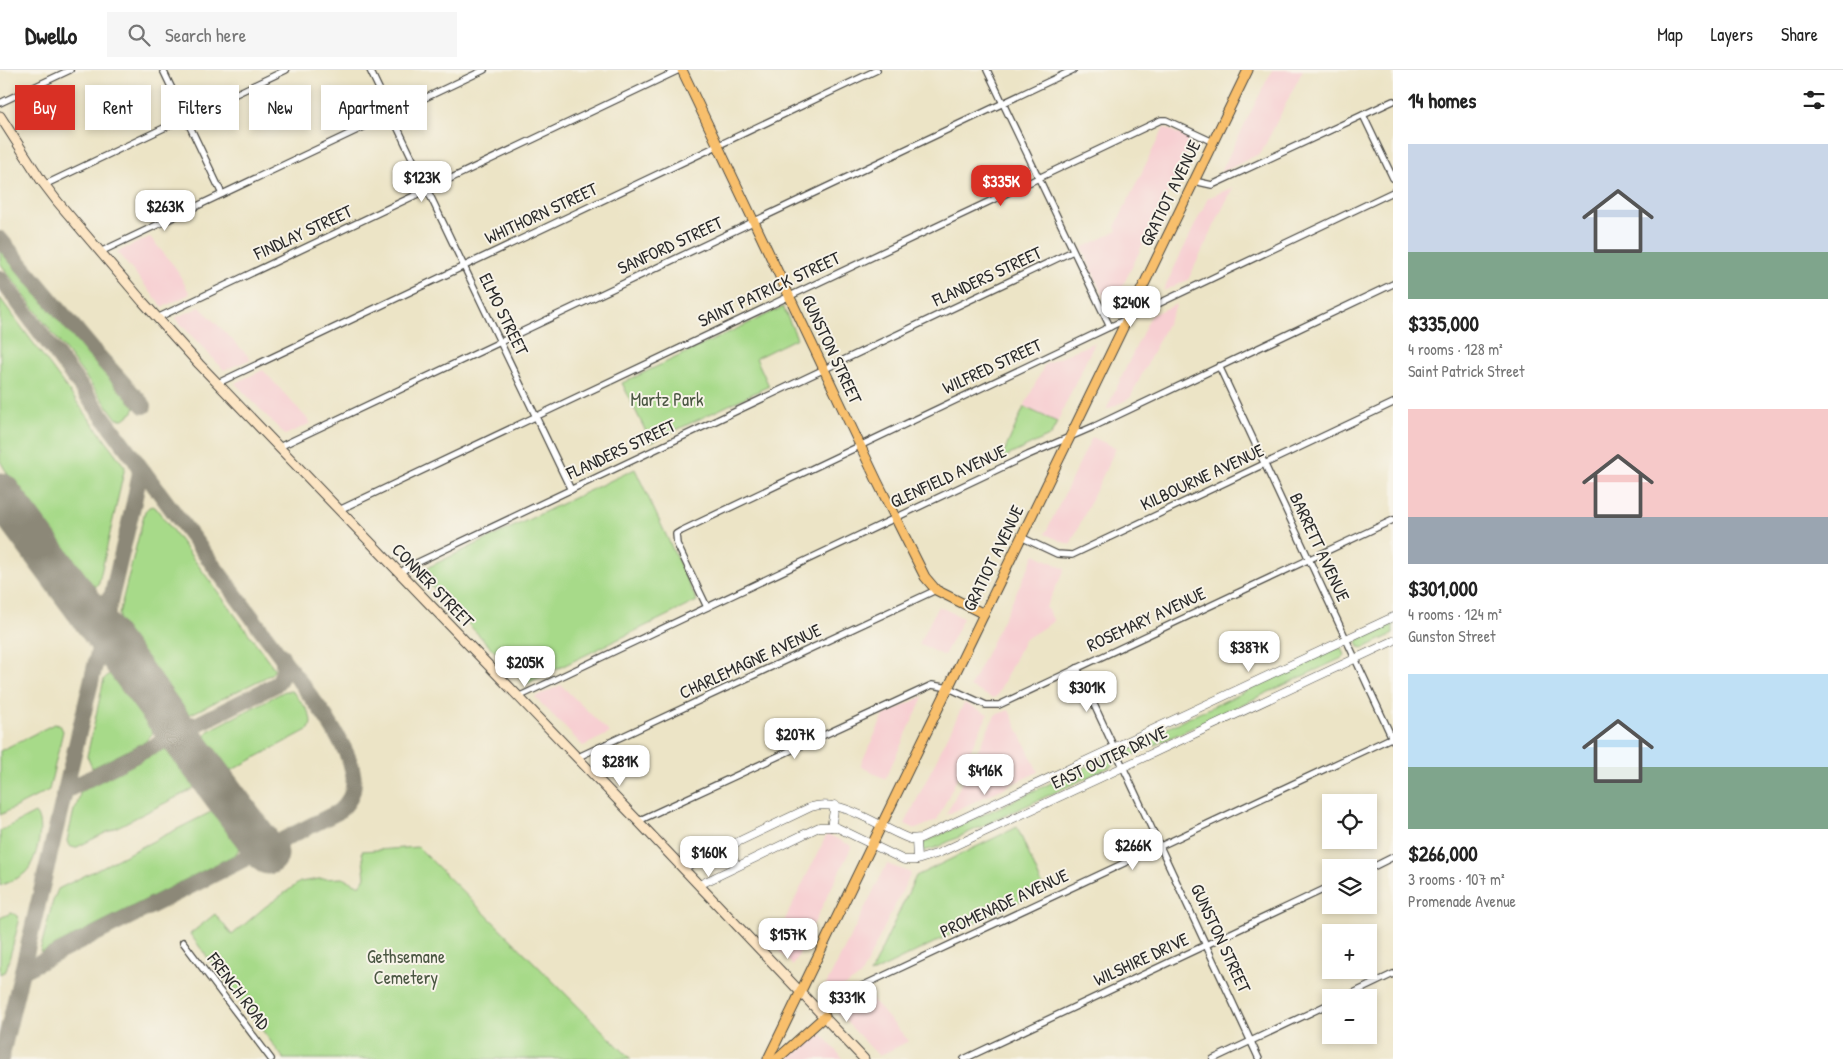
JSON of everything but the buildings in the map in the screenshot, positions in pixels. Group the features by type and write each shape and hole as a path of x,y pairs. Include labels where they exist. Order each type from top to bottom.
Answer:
{"main road":[{"name":"GUNSTON STREET","path":"681,70 925,577 936,590 984,614"},
{"name":"GRATIOT AVENUE","path":"768,1059 1248,70"},
{"name":"CONNER STREET","path":"0,116 44,185 157,318 864,1059"},
{"path":"777,1059 823,1014"}],"street":[{"path":"0,103 70,70"},
{"path":"163,70 170,85"},
{"path":"239,93 286,70"},
{"name":"ELMO STREET","path":"370,70 378,85"},
{"path":"427,97 484,70"},
{"name":"FINDLAY STREET","path":"157,318 681,70"},
{"name":"WHITHORN STREET","path":"218,383 877,70"},
{"path":"987,70 1110,327"},
{"name":"SANFORD STREET","path":"279,447 1073,70"},
{"path":"1194,181 1212,185 1393,101"},
{"path":"1363,115 1393,178"},
{"name":"SAINT PATRICK STREET","path":"339,510 1160,120 1166,120 1213,142"},
{"path":"44,185 161,130"},
{"path":"192,130 222,194"},
{"path":"100,252 358,130"},
{"name":"ELMO STREET","path":"400,130 571,490"},
{"name":"WILFRED STREET","path":"707,607 678,544 676,534 860,444 1393,192"},
{"name":"FLANDERS STREET","path":"400,573 1073,251"},
{"name":"GLENFIELD AVENUE","path":"518,697 1393,284"},
{"name":"BARRETT AVENUE","path":"1219,366 1393,739"},
{"name":"KILBOURNE AVENUE","path":"1022,537 1057,554 1072,555 1393,403"},
{"name":"ROSEMARY AVENUE","path":"638,822 932,685 949,688 986,705 995,706 1393,520"},
{"name":"CHARLEMAGNE AVENUE","path":"576,758 936,590"},
{"name":"EAST OUTER DRIVE","path":"916,839 1114,749 1393,617"},
{"name":"EAST OUTER DRIVE","path":"831,826 904,860 917,860 940,853 1393,640"},
{"name":"GUNSTON STREET","path":"1077,668 1259,1059"},
{"name":"PROMENADE AVENUE","path":"823,1014 836,999 864,985 1393,739"},
{"path":"683,868 811,807 823,805 835,805 910,839 916,839 917,860"},
{"path":"699,885 811,829 831,826 835,805"},
{"path":"727,847 737,866"},
{"path":"1377,865 1393,857"},
{"name":"WILSHIRE DRIVE","path":"964,1059 1322,890"},
{"name":"FRENCH ROAD","path":"182,942 271,1059"},
{"path":"1362,989 1393,974"},
{"path":"1213,1059 1322,1007"}],"shaded area":[{"path":"1272,70 1303,70 1261,153 1220,173"},
{"path":"1164,127 1193,141 1110,312 1082,248 1117,231 1115,227"},
{"path":"1233,187 1188,280 1163,291 1208,198"},
{"path":"150,237 175,267 190,294 163,307 117,252"},
{"path":"1177,304 1130,398 1106,410 1151,315"},
{"path":"200,307 251,359 224,370 175,318"},
{"path":"1095,342 1057,422 1024,407 1045,364"},
{"path":"263,370 311,423 285,435 235,383"},
{"path":"1092,437 1116,448 1070,545 1045,534"},
{"path":"1035,554 1065,569 1046,607 1054,621 1024,640 997,696 992,698 970,687"},
{"path":"938,606 963,618 944,656 919,644"},
{"path":"561,685 610,733 583,746 535,697"},
{"path":"924,696 885,779 860,766 884,715"},
{"path":"964,703 988,714 937,820 916,829 905,824"},
{"path":"1009,710 1038,772 946,815 995,715"},
{"path":"827,834 852,846 793,966 773,944"},
{"path":"887,864 911,873 860,977 823,997 822,993"},
{"path":"867,994 909,1041 879,1056 834,1009"},
{"path":"818,1030 843,1059 787,1059 789,1056"}],"green space":[{"path":"0,249 135,407 133,412 124,419 117,419 0,263"},
{"path":"0,298 125,467 99,582 95,588 88,589 25,503 0,461"},
{"name":"Martz Park","path":"783,307 797,338 756,358 769,386 651,442 622,383"},
{"path":"1024,407 1057,422 1051,435 1001,459"},
{"path":"635,469 697,601 526,684 418,572"},
{"path":"153,506 274,668 270,675 191,714 186,714 179,709 121,633 123,631 119,622 119,614 145,511"},
{"path":"1393,623 1393,634 1364,648 1359,647 1357,641 1359,639"},
{"path":"1342,648 1345,655 1342,658 1131,756 1126,750 1127,747 1335,649"},
{"path":"110,673 116,674 152,723 153,733 145,742 92,768 87,756 104,679"},
{"path":"285,691 294,693 307,710 311,719 309,729 232,770 220,766 213,759 206,745 208,731"},
{"path":"54,724 60,725 63,731 49,790 0,815 0,751"},
{"path":"161,750 172,752 181,760 196,781 193,789 75,848 69,846 67,841 81,790"},
{"path":"1112,757 1115,764 1112,766 935,848 922,850 922,844 929,840 1105,758"},
{"path":"217,809 237,836 239,848 236,854 42,952 40,951 58,889"},
{"path":"35,813 40,826 40,834 33,861 25,873 0,886 0,831"},
{"path":"1017,827 1044,889 870,974 916,876"},
{"name":"Gethsemane Cemetery","path":"418,847 631,1059 284,1059 190,934 215,914 232,935 265,907 300,882 343,878 360,886 365,877 362,851"},
{"path":"11,913 17,915 19,922 6,971 0,974 0,918"}],"taxiway":[{"path":"0,239 94,351 144,406"},
{"path":"0,278 326,717 346,753 354,778 353,790 348,801 338,812 22,971"},
{"path":"1,1059 134,502 140,472 136,461"},
{"path":"68,585 82,599 92,604 97,604 110,598"},
{"path":"65,791 275,685 283,672 282,656"},
{"path":"159,706 175,721 191,725 197,724"},
{"path":"244,858 253,848 253,834"}],"runway":[{"path":"0,493 268,854"}]}
